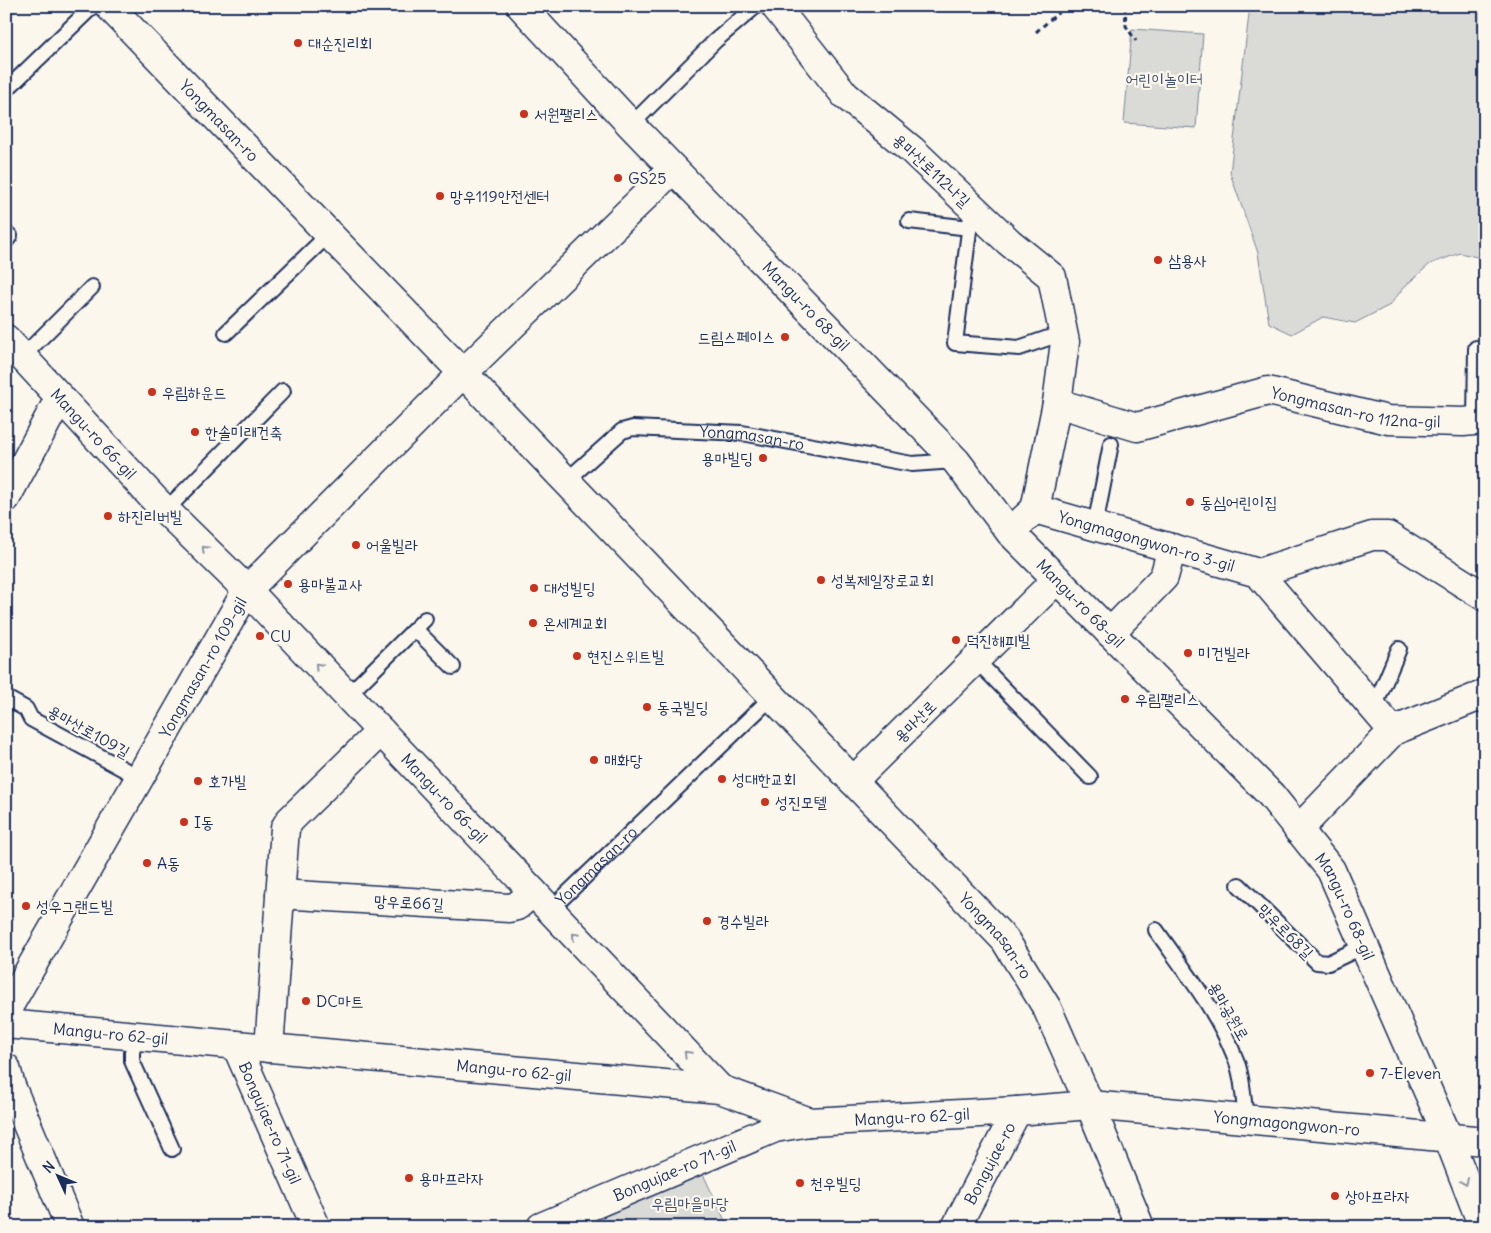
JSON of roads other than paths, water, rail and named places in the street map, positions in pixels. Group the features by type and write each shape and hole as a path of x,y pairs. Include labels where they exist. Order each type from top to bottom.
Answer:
{"street":[{"name":"Yongmasan-ro","path":"109,6 1005,940 1047,1008 1090,1105 1140,1227"},
{"name":"Mangu-ro 68-gil","path":"521,6 673,169 956,461 1010,532 1271,796 1331,870 1448,1137 1483,1227"},
{"name":"용마산로112나길","path":"775,6 845,95 912,150 971,218 1009,242 1052,277 1063,333"},
{"path":"463,373 673,169"},
{"path":"1057,403 1065,342 1063,333"},
{"name":"Mangu-ro 66-gil","path":"11,346 166,510 247,590 720,1089"},
{"name":"Yongmasan-ro 109-gil","path":"6,1011 247,590 463,373"},
{"name":"Yongmasan-ro 112na-gil","path":"1057,403 1136,427 1268,391 1388,420 1480,421"},
{"path":"6,498 60,397"},
{"name":"Yongmagongwon-ro 3-gil","path":"1010,532 1035,509 1057,403"},
{"name":"Yongmagongwon-ro 3-gil","path":"1035,509 1258,573"},
{"path":"1393,731 1258,573 1372,536 1388,536 1485,597"},
{"path":"1110,633 1164,577 1172,548"},
{"name":"용마산로","path":"853,782 1057,580"},
{"path":"1298,830 1393,731 1485,694"},
{"path":"269,1048 284,832 287,824 381,731"},
{"name":"망우로66길","path":"280,894 509,908 541,901"},
{"name":"Mangu-ro 62-gil","path":"6,1024 720,1089 810,1122 1017,1111"},
{"name":"Bongujae-ro 71-gil","path":"236,1045 316,1227"},
{"path":"6,1068 11,1086 70,1227"},
{"name":"Bongujae-ro","path":"956,1227 1017,1111 1090,1105"},
{"name":"Yongmagongwon-ro","path":"1090,1105 1485,1141"},
{"name":"Bongujae-ro 71-gil","path":"541,1227 775,1128 810,1122"}],"lane":[{"path":"6,90 93,6"},
{"path":"631,125 715,42 756,6"},
{"path":"909,221 971,218 955,343 1019,348 1063,333"},
{"path":"226,334 328,235"},
{"name":"Mangu-ro 66-gil","path":"11,346 92,287"},
{"path":"1476,348 1480,421"},
{"path":"166,510 283,391"},
{"name":"Yongmasan-ro","path":"566,481 622,430 633,428 742,433 912,464 956,461"},
{"path":"1095,526 1111,444"},
{"path":"347,696 420,624 452,667"},
{"path":"1374,708 1399,649"},
{"path":"976,660 1090,776"},
{"name":"Yongmasan-ro","path":"541,901 772,697"},
{"name":"용마산로109길","path":"6,698 26,709 31,719 140,778"},
{"name":"망우로68길","path":"1239,885 1317,962 1328,963 1364,946"},
{"name":"용마공원로","path":"1156,930 1213,1014 1235,1055 1246,1119"},
{"name":"Mangu-ro 62-gil","path":"137,1036 132,1052 132,1061 172,1150"}],"place":[{"name":"대순진리회","path":"298,43"},
{"name":"서원팰리스","path":"524,114"},
{"name":"GS25","path":"618,178"},
{"name":"망우119안전센터","path":"440,196"},
{"name":"삼용사","path":"1158,260"},
{"name":"드림스페이스","path":"785,337"},
{"name":"우림하운드","path":"152,392"},
{"name":"한솔미래건축","path":"195,432"},
{"name":"용마빌딩","path":"763,458"},
{"name":"동심어린이집","path":"1190,502"},
{"name":"하진리버빌","path":"108,516"},
{"name":"어울빌라","path":"356,545"},
{"name":"성복제일장로교회","path":"821,580"},
{"name":"용마불교사","path":"288,584"},
{"name":"대성빌딩","path":"534,588"},
{"name":"온세계교회","path":"533,623"},
{"name":"CU","path":"260,636"},
{"name":"덕진해피빌","path":"956,640"},
{"name":"미건빌라","path":"1188,653"},
{"name":"현진스위트빌","path":"577,656"},
{"name":"우림팰리스","path":"1125,699"},
{"name":"동국빌딩","path":"647,707"},
{"name":"매화당","path":"594,760"},
{"name":"성대한교회","path":"722,779"},
{"name":"호가빌","path":"198,781"},
{"name":"성진모텔","path":"765,802"},
{"name":"I동","path":"184,822"},
{"name":"A동","path":"147,863"},
{"name":"성우그랜드빌","path":"26,906"},
{"name":"경수빌라","path":"707,921"},
{"name":"DC마트","path":"306,1001"},
{"name":"7-Eleven","path":"1370,1073"},
{"name":"용마프라자","path":"409,1178"},
{"name":"천우빌딩","path":"800,1183"},
{"name":"상아프라자","path":"1335,1196"}],"park label":[{"name":"어린이놀이터","path":"1164,79"},
{"name":"우림마을마당","path":"690,1203"}]}
